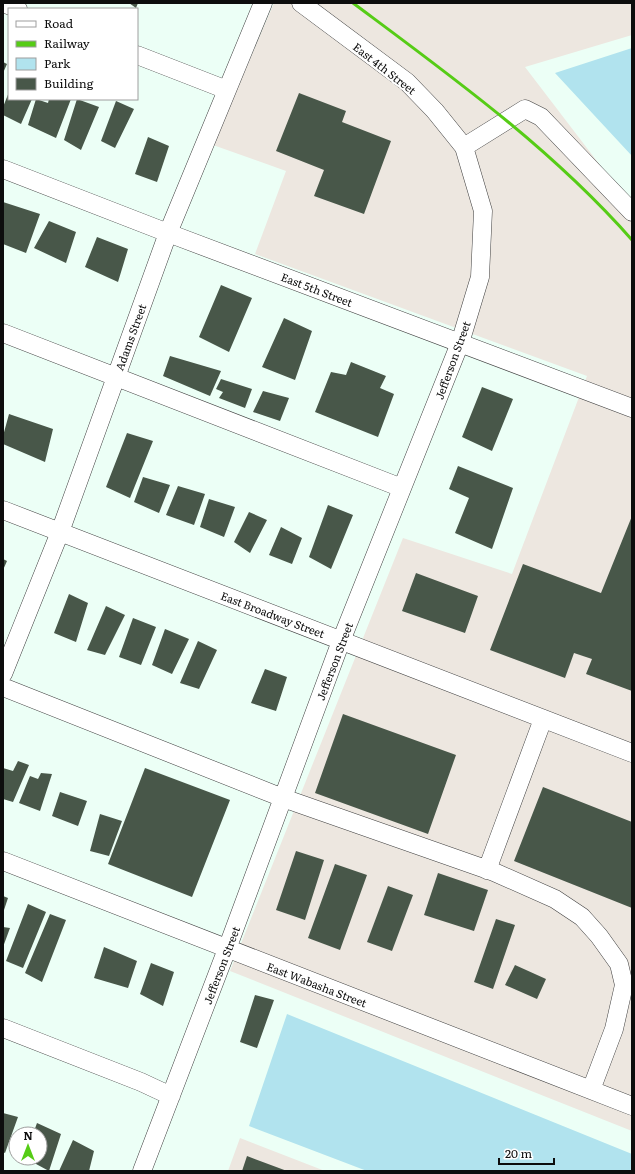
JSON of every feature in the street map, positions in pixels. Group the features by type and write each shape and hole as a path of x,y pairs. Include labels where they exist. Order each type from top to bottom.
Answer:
{"street":[{"path":"3,3 16,8"},
{"name":"Adams Street","path":"3,674 60,532 168,233 263,3"},
{"name":"East 4th Street","path":"301,3 407,82 435,111 464,147"},
{"path":"138,55 227,90"},
{"path":"464,147 525,109 541,117 632,212"},
{"name":"Jefferson Street","path":"142,1171 227,949 341,641 460,342 480,277 483,212 464,147"},
{"name":"East 5th Street","path":"3,169 168,233 632,408"},
{"path":"3,333 402,488"},
{"name":"East Broadway Street","path":"3,510 632,753"},
{"path":"3,687 283,798 487,870 555,899 582,917 599,936 619,964 624,985 614,1029 591,1090"},
{"path":"487,870 543,719"},
{"name":"East Wabasha Street","path":"3,861 632,1106"},
{"path":"3,1028 141,1082 171,1096"}],"shaded area":[{"path":"274,3 632,3 632,35 525,67 632,207 632,1131 230,971 403,538 512,574 587,376 255,254 286,171 213,145"},
{"path":"240,1138 325,1171 228,1171"}],"green space":[{"path":"632,48 632,156 555,73"},
{"path":"287,1014 632,1154 632,1171 367,1171 249,1126"}],"building":[{"path":"129,3 138,3 136,8"},
{"path":"3,62 7,64 3,73"},
{"path":"299,93 346,111 342,122 391,141 364,214 314,196 324,170 276,151"},
{"path":"8,94 8,100 32,100 21,124 3,115 3,107"},
{"path":"36,100 48,103 49,100 71,100 56,138 28,125"},
{"path":"77,100 99,107 81,150 64,140"},
{"path":"116,101 134,109 115,148 101,141"},
{"path":"148,137 169,146 157,182 135,174"},
{"path":"3,202 40,214 26,253 3,244"},
{"path":"49,221 76,232 66,263 34,248"},
{"path":"97,237 128,249 118,282 85,267"},
{"path":"221,285 252,298 229,352 199,337"},
{"path":"284,318 312,331 295,380 262,367"},
{"path":"170,356 221,371 210,396 163,376"},
{"path":"351,362 386,376 380,388 394,394 378,437 315,412 331,372 346,375"},
{"path":"221,379 252,389 245,408 219,398 223,392 216,389"},
{"path":"482,387 513,399 492,451 462,437"},
{"path":"263,391 289,398 280,421 253,412"},
{"path":"9,414 53,429 45,462 3,444 3,436"},
{"path":"127,433 153,441 130,498 106,487"},
{"path":"458,466 513,488 492,549 455,533 469,498 449,489"},
{"path":"143,477 170,485 159,513 134,502"},
{"path":"178,486 205,494 194,525 166,515"},
{"path":"209,499 235,507 224,537 200,527"},
{"path":"328,505 353,515 331,569 309,557"},
{"path":"249,512 267,520 250,553 234,542"},
{"path":"632,516 632,691 586,674 592,659 574,653 565,678 490,650 523,564 601,593"},
{"path":"281,527 302,538 292,564 269,555"},
{"path":"3,559 7,561 3,570"},
{"path":"416,573 478,596 465,633 402,611"},
{"path":"69,594 88,603 76,642 54,633"},
{"path":"106,606 125,615 105,655 87,650"},
{"path":"133,618 156,627 141,665 119,657"},
{"path":"165,629 189,639 172,674 152,665"},
{"path":"198,641 217,650 199,689 180,683"},
{"path":"265,669 287,677 276,711 251,703"},
{"path":"343,714 456,755 428,834 315,793"},
{"path":"18,761 29,765 13,802 3,799 3,768 13,771"},
{"path":"145,768 230,800 192,897 108,864"},
{"path":"41,773 52,774 40,811 19,803 30,776 38,779"},
{"path":"543,787 632,822 632,908 514,861"},
{"path":"60,792 87,801 78,826 52,816"},
{"path":"100,814 122,821 109,856 90,851"},
{"path":"296,851 324,860 305,920 276,910"},
{"path":"335,864 367,875 340,950 308,938"},
{"path":"438,873 488,890 474,931 424,915"},
{"path":"388,886 413,895 392,951 367,942"},
{"path":"3,896 8,898 3,913"},
{"path":"28,904 46,912 23,968 6,961"},
{"path":"50,914 66,920 42,982 25,973"},
{"path":"496,919 515,925 493,989 474,982"},
{"path":"3,927 10,928 3,947"},
{"path":"104,947 137,961 128,988 94,978"},
{"path":"151,963 174,972 163,1006 140,994"},
{"path":"515,965 546,979 537,999 505,985"},
{"path":"255,995 274,1000 257,1048 240,1042"},
{"path":"3,1113 18,1117 15,1126 8,1126 8,1145 5,1153 3,1152"},
{"path":"37,1123 44,1126 36,1126"},
{"path":"48,1128 61,1134 49,1171 40,1166 48,1166"},
{"path":"73,1140 94,1151 89,1171 59,1171"},
{"path":"247,1156 287,1171 242,1171"}],"railway":[{"path":"353,3 499,114 568,174 601,206 632,240"}]}
